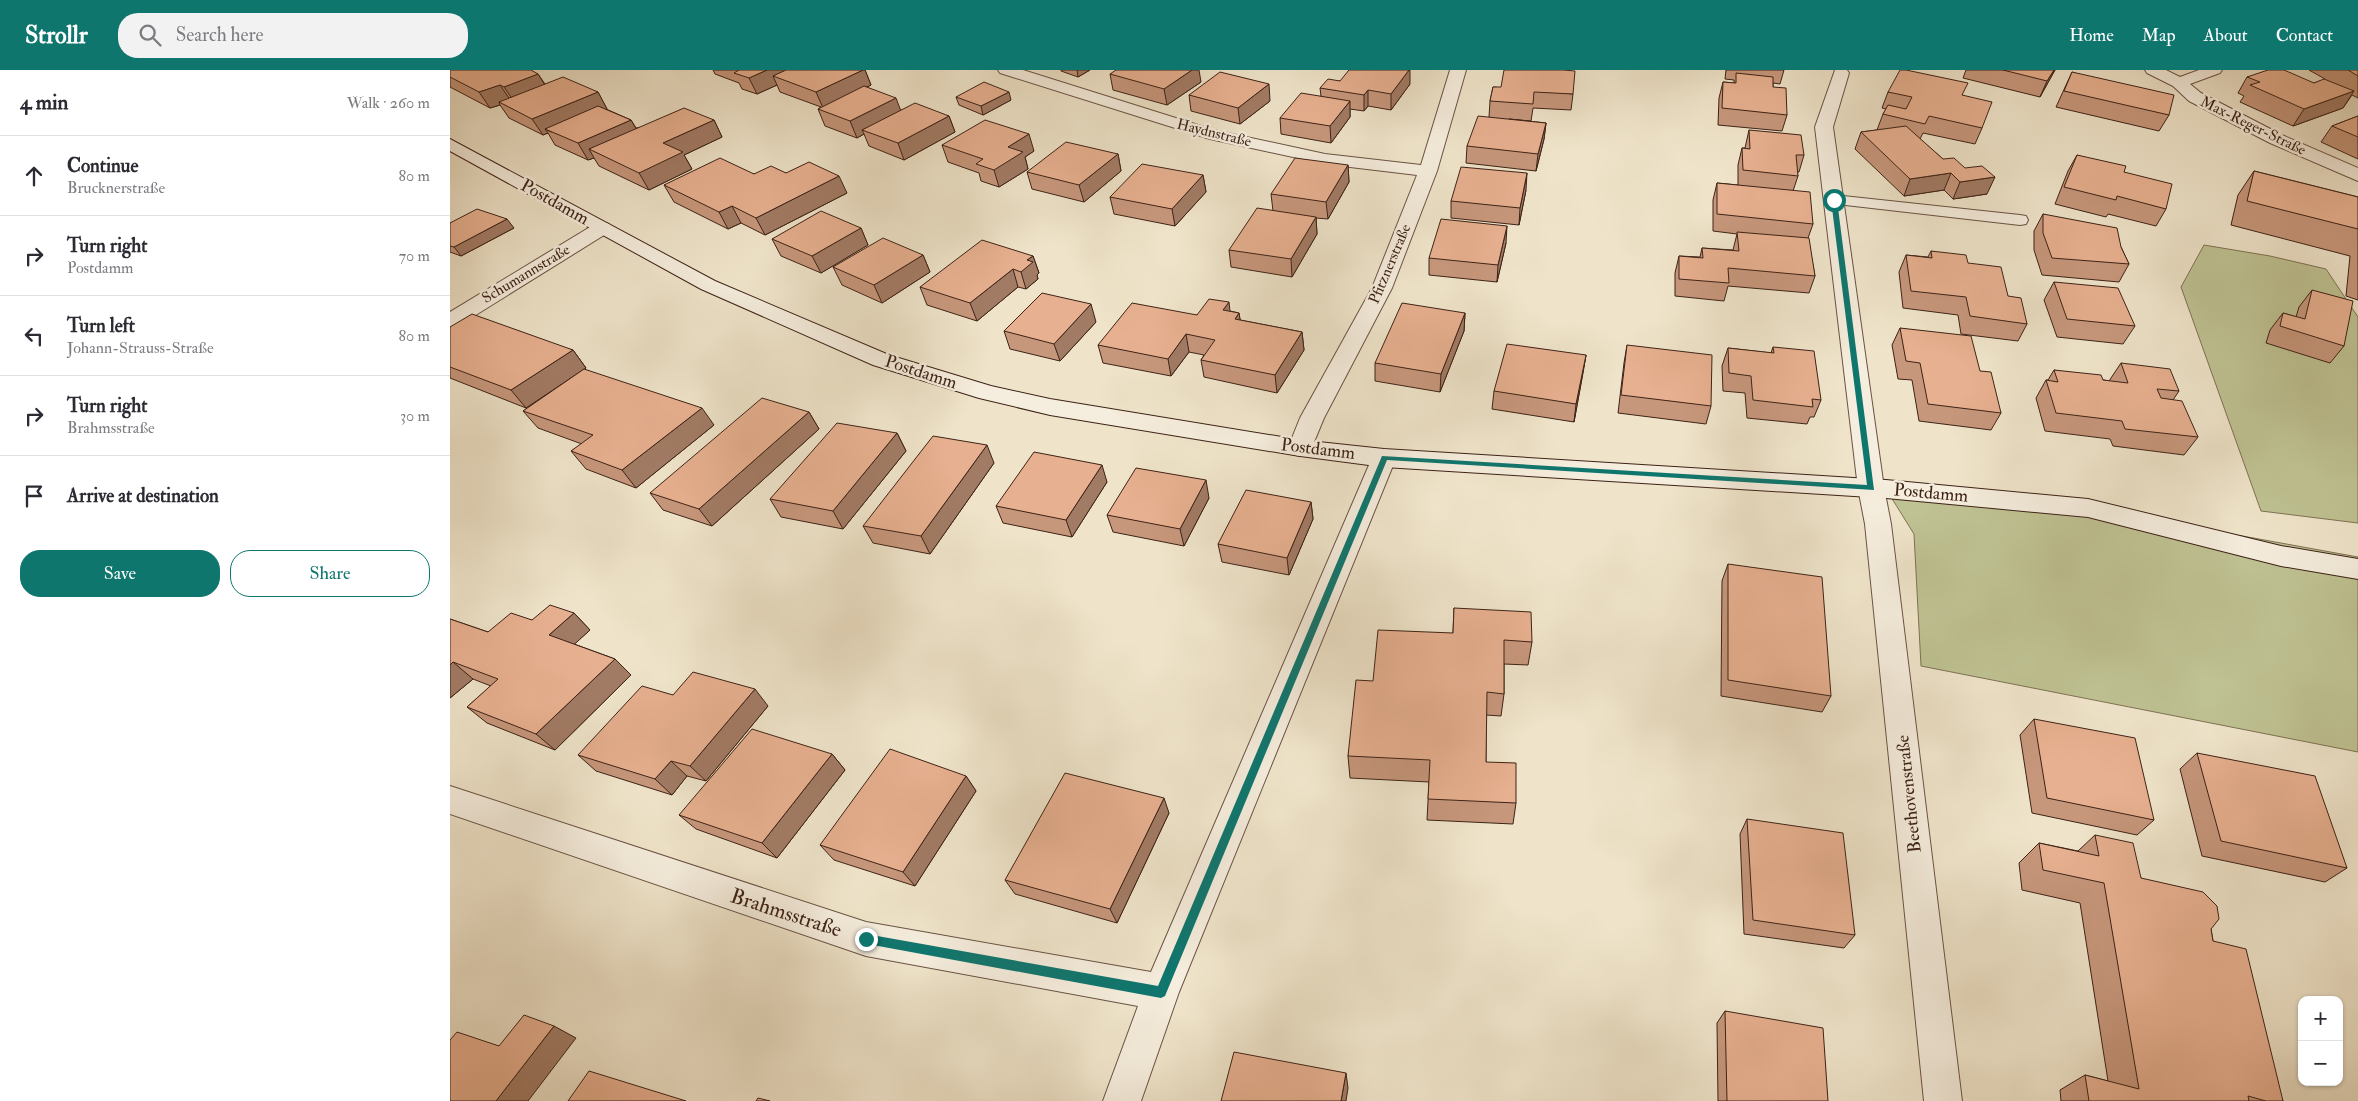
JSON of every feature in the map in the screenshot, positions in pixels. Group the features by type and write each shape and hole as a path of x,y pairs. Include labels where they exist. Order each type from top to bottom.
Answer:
{"street":[{"name":"Haydnstraße","path":"1006,70 1210,134 1325,159 1428,171"},
{"name":"Pfitznerstraße","path":"1300,448 1312,418 1382,288 1428,171 1458,70"},
{"name":"Max-Reger-Straße","path":"2153,70 2179,83 2194,97 2276,139 2358,174"},
{"path":"2179,83 2214,70"},
{"name":"Beethovenstraße","path":"1841,73 1824,127 1871,488 1878,524 1943,1101"},
{"name":"Postdamm","path":"450,144 708,285 881,360 987,393 1050,406 1300,448 1384,458 1871,488 2088,508 2281,556 2358,570"},
{"name":"Schumannstraße","path":"450,321 602,228"},
{"path":"1122,1101 1161,992 1384,458"},
{"name":"Brahmsstraße","path":"450,800 866,939 1161,992"}],"lane":[{"path":"1834,200 2020,220"}],"green space":[{"path":"2204,245 2270,256 2326,269 2358,317 2358,523 2261,511 2181,287"},
{"path":"1886,489 2088,508 2358,557 2358,752 1921,666 1914,534"}],"building":[{"path":"450,70 531,70 538,74 504,87 500,85 479,92 450,77"},
{"path":"739,70 767,70 749,78 734,73"},
{"path":"786,70 863,70 816,92 773,76"},
{"path":"1116,70 1192,70 1164,89 1110,74"},
{"path":"1349,70 1409,70 1391,94 1368,90 1364,95 1320,88 1328,79 1340,81"},
{"path":"1504,70 1575,71 1573,94 1534,92 1533,104 1490,101 1493,87 1501,87"},
{"path":"1900,70 1968,83 1962,95 1992,102 1982,128 1929,116 1925,124 1883,114 1888,105 1906,109 1912,97 1888,92"},
{"path":"2003,70 2054,70 2047,81"},
{"path":"2268,70 2284,70 2314,83 2324,79 2354,91 2304,109 2250,85 2260,82 2247,77"},
{"path":"2348,70 2358,70 2358,76"},
{"path":"1220,72 1269,84 1238,108 1189,95"},
{"path":"2072,72 2174,95 2169,115 2064,91"},
{"path":"1736,73 1773,77 1773,87 1786,88 1787,115 1722,108 1723,82 1736,83"},
{"path":"563,77 598,92 532,119 499,102"},
{"path":"984,82 1009,92 981,106 956,97"},
{"path":"864,86 896,98 850,121 818,109"},
{"path":"1301,93 1350,101 1330,126 1280,118"},
{"path":"915,103 949,116 898,143 862,130"},
{"path":"598,106 631,120 578,143 545,129"},
{"path":"684,108 714,120 663,143 683,152 639,173 589,149"},
{"path":"1478,116 1546,123 1538,154 1467,146"},
{"path":"2358,116 2358,137 2332,126"},
{"path":"985,120 1029,134 1008,147 1023,152 994,170 976,164 983,159 942,145"},
{"path":"1906,126 1943,159 1954,158 1965,168 1982,166 1995,177 1960,182 1951,173 1910,179 1861,132"},
{"path":"1749,130 1801,135 1804,155 1796,155 1798,176 1743,170 1742,148 1750,149"},
{"path":"1066,142 1118,154 1079,185 1027,172"},
{"path":"2077,155 2126,166 2124,172 2172,184 2166,209 2117,196 2116,200 2064,187"},
{"path":"720,158 754,174 771,166 786,173 809,162 839,176 756,218 732,206 719,212 664,185"},
{"path":"1295,158 1348,165 1326,202 1271,194"},
{"path":"1142,164 1203,175 1172,209 1110,197"},
{"path":"1461,167 1527,173 1520,208 1451,201"},
{"path":"2254,171 2358,197 2358,229 2247,201"},
{"path":"1717,183 1810,192 1813,224 1717,214"},
{"path":"1257,208 1316,217 1291,259 1229,250"},
{"path":"477,209 507,219 454,247 450,246 450,223"},
{"path":"821,211 861,228 812,256 772,239"},
{"path":"2043,214 2117,228 2121,247 2129,264 2052,258 2043,233"},
{"path":"1441,219 1507,226 1498,265 1429,258"},
{"path":"1737,232 1809,238 1815,276 1728,268 1729,283 1679,279 1679,256 1703,258 1702,248 1739,251"},
{"path":"883,238 923,255 874,285 833,267"},
{"path":"982,240 1033,256 1027,260 1033,262 1021,272 1013,269 970,303 920,287"},
{"path":"1931,251 1966,255 1968,263 2001,267 2008,296 2021,298 2027,324 1970,316 1966,297 1911,291 1906,255 1932,258"},
{"path":"2054,282 2118,288 2135,326 2067,319"},
{"path":"2312,290 2353,301 2344,346 2280,326 2283,313 2305,319"},
{"path":"1042,293 1091,304 1054,344 1004,331"},
{"path":"1209,299 1229,302 1223,310 1239,313 1235,319 1302,332 1275,375 1201,360 1215,340 1186,334 1168,359 1098,345 1132,303 1197,315"},
{"path":"1402,303 1465,313 1441,374 1375,363"},
{"path":"472,314 573,350 511,390 450,367 450,327"},
{"path":"1900,328 1971,336 1980,371 1991,372 2001,413 1928,404 1920,363 1906,361"},
{"path":"1507,344 1586,355 1576,404 1494,391"},
{"path":"1627,345 1712,355 1711,406 1621,395"},
{"path":"1773,347 1814,351 1821,400 1812,399 1813,407 1753,400 1751,376 1729,373 1728,348 1774,353"},
{"path":"2121,363 2170,369 2179,391 2157,389 2161,398 2182,401 2198,437 2125,429 2122,421 2056,413 2046,380 2058,382 2054,370 2101,375 2103,380 2128,383"},
{"path":"584,369 702,408 622,470 571,451 593,435 523,411"},
{"path":"762,398 809,412 699,509 650,493"},
{"path":"837,423 897,433 833,511 770,499"},
{"path":"933,436 987,445 921,536 863,526"},
{"path":"1034,452 1102,465 1066,520 996,506"},
{"path":"1136,468 1206,480 1180,529 1107,515"},
{"path":"1246,490 1311,502 1287,558 1218,544"},
{"path":"1728,564 1822,577 1831,696 1728,680"},
{"path":"550,605 574,613 549,635 615,659 536,734 467,707 498,679 453,662 450,665 450,619 488,632 511,613 532,620"},
{"path":"1454,608 1531,612 1532,642 1504,640 1504,694 1487,692 1486,762 1516,763 1516,803 1428,799 1430,760 1348,756 1356,680 1373,681 1378,630 1453,633"},
{"path":"693,672 755,689 690,766 671,761 655,779 578,755 642,686 673,695"},
{"path":"2034,719 2135,738 2154,820 2047,798"},
{"path":"752,729 832,754 762,843 679,815"},
{"path":"890,749 966,776 903,872 820,845"},
{"path":"2197,753 2315,776 2347,868 2221,841"},
{"path":"1065,773 1164,798 1110,909 1005,880"},
{"path":"1747,819 1843,833 1855,935 1753,920"},
{"path":"2095,835 2133,843 2141,878 2203,892 2217,906 2219,919 2211,929 2213,941 2246,949 2283,1101 2266,1101 2248,1096 2249,1101 2089,1101 2085,1075 2139,1089 2104,883 2043,870 2039,843 2099,856"},
{"path":"1725,1011 1823,1028 1828,1101 1727,1101"},
{"path":"524,1015 554,1026 496,1101 450,1101 450,1040 457,1032 499,1046"},
{"path":"1234,1052 1346,1073 1341,1101 1221,1101"},
{"path":"589,1071 686,1101 568,1101"},
{"path":"758,1098 770,1101 756,1101"}],"route":[{"path":"866,939 1161,992 1384,458 1871,488 1834,200"}]}
